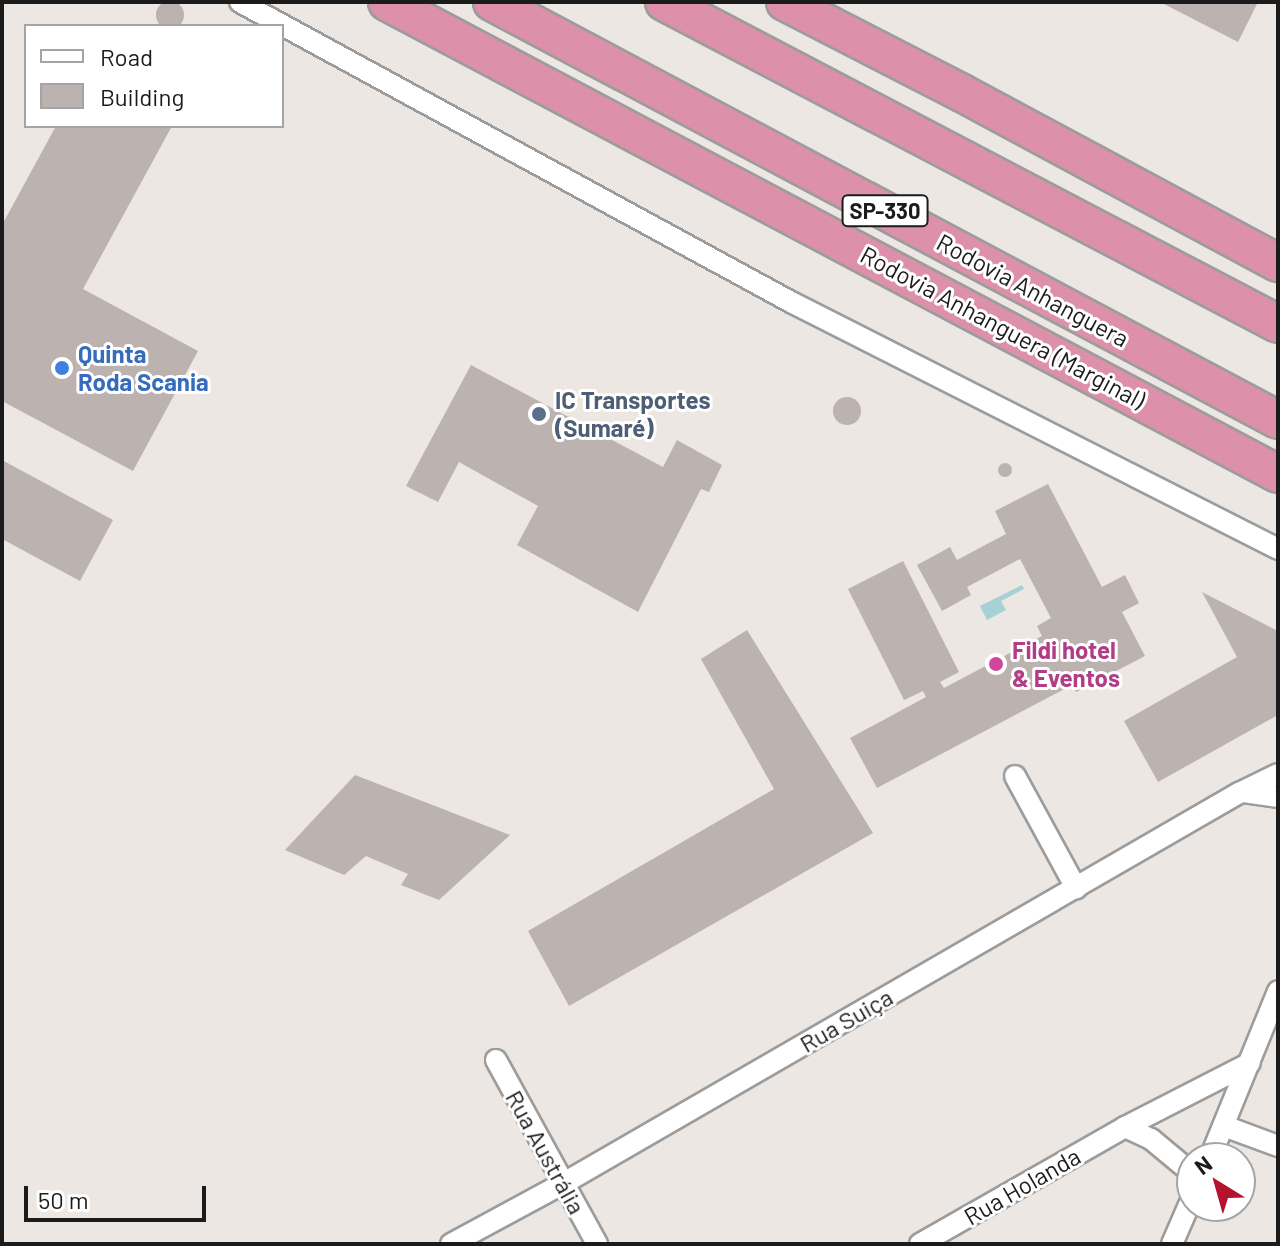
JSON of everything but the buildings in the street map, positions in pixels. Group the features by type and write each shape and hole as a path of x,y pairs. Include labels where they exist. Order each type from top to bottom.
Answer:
{"highway":[{"name":"Rodovia Anhanguera (Marginal)","path":"387,2 1278,474"},
{"name":"Rodovia Anhanguera","path":"492,2 1278,420"},
{"path":"664,2 1278,324"},
{"path":"785,2 1278,263"}],"street":[{"path":"240,2 280,24"},
{"path":"284,26 791,302 1278,549"},
{"name":"Rua Suiça","path":"451,1244 564,1183 1239,793 1278,774"},
{"path":"1015,776 1076,888"},
{"path":"1239,793 1278,797"},
{"path":"1217,1142 1278,991"},
{"name":"Rua Austrália","path":"496,1060 597,1244"},
{"name":"Rua Holanda","path":"920,1244 1125,1127 1250,1063"},
{"path":"1224,1126 1278,1146"},
{"path":"1125,1127 1151,1139 1176,1160"},
{"path":"1172,1244 1182,1222"}],"water":[{"path":"1022,585 1024,589 1001,601 1006,610 987,620 980,606"}],"place":[{"name":"Quinta Roda Scania","path":"62,368"},
{"name":"IC Transportes (Sumaré)","path":"539,414"},
{"name":"Fildi hotel & Eventos","path":"996,664"}]}
